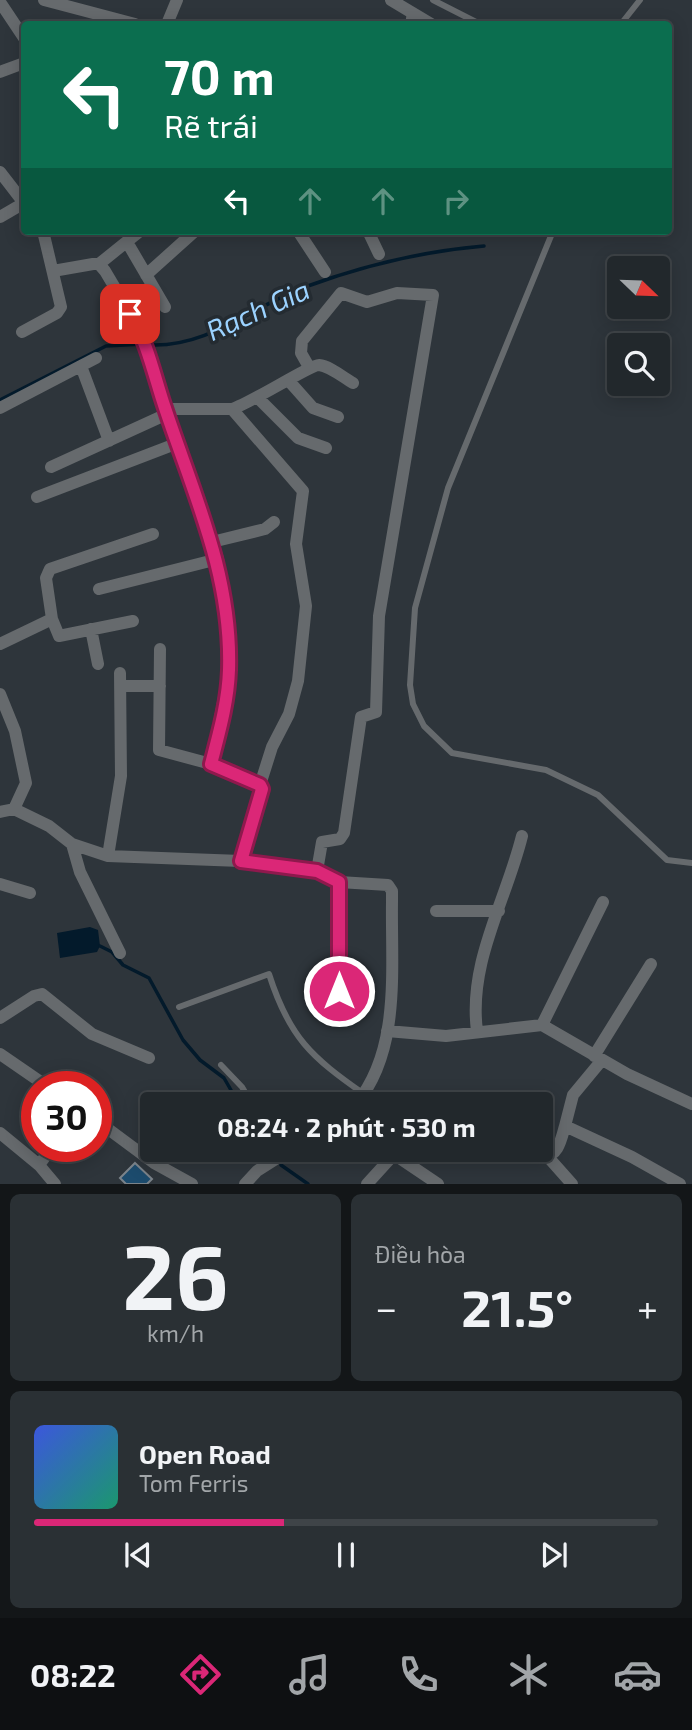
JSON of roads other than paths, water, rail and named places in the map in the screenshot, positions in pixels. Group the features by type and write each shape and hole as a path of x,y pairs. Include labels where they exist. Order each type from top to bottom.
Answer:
{"street":[{"path":"44,0 124,21"},
{"path":"168,21 177,0"},
{"path":"391,0 409,19"},
{"path":"0,2 21,34"},
{"path":"0,72 21,64"},
{"path":"0,172 21,199"},
{"path":"0,217 21,205"},
{"path":"22,332 57,313 61,307 44,235"},
{"path":"53,271 99,264 135,235"},
{"path":"146,275 191,235"},
{"path":"301,235 326,272"},
{"path":"370,235 379,254"},
{"path":"127,242 165,307"},
{"path":"99,264 143,335 166,412 218,559 229,619 229,672 211,764"},
{"path":"309,367 301,353 302,341 341,293 367,302 397,293 433,295 379,616 376,712 360,717 344,833 340,839 322,842 317,871"},
{"path":"0,408 96,358"},
{"path":"81,366 109,441"},
{"path":"51,467 166,412 232,409 258,398 309,367 323,366 353,383"},
{"path":"289,381 313,408 338,417"},
{"path":"258,398 298,438 326,448"},
{"path":"232,409 303,491 296,544 306,606 298,681 289,714 272,747 260,785 262,794 241,861"},
{"path":"37,497 178,443"},
{"path":"212,542 265,529 274,522"},
{"path":"133,621 59,636 52,619 46,578 50,569 153,534"},
{"path":"99,589 218,559"},
{"path":"0,644 52,619"},
{"path":"91,629 98,664"},
{"path":"160,649 160,752 211,764 260,785"},
{"path":"108,856 121,776 121,679 160,686"},
{"path":"0,694 15,731 26,783 14,809"},
{"path":"0,812 14,809 49,826 72,844 108,856 241,861 317,871 339,882 379,882 388,885 392,891 387,1031 374,1076 364,1092"},
{"path":"477,1031 473,1002 475,982 522,836"},
{"path":"72,844 80,872 120,953"},
{"path":"339,882 339,991"},
{"path":"0,884 30,893"},
{"path":"542,1025 603,902"},
{"path":"436,911 499,911"},
{"path":"553,1153 557,1150 573,1095 598,1058 651,964"},
{"path":"0,1018 42,994 92,1034 149,1058"},
{"path":"387,1031 446,1036 542,1025 598,1058 691,1102"},
{"path":"0,1054 25,1071"},
{"path":"565,1126 680,1184"},
{"path":"112,1132 154,1163 192,1184"},
{"path":"0,1133 39,1165 55,1184"},
{"path":"244,1184 270,1162"},
{"path":"366,1184 387,1162"},
{"path":"408,1162 438,1184"},
{"path":"551,1162 563,1181"}],"lane":[{"path":"433,0 474,21"},
{"path":"623,21 640,0"},
{"path":"551,235 448,488 415,608 410,685 413,704 424,726 452,754 546,770 597,795 667,860 692,863"},
{"path":"179,1007 270,974 282,1014 297,1038 353,1092"},
{"path":"221,1065 245,1092"}],"water":[{"path":"90,927 98,930 100,946 97,952 60,958 57,933"}],"waterway":[{"name":"Rạch Gia","path":"151,345 172,344 212,333 286,295 349,272 393,260 484,246"},
{"name":"Rạch Gia","path":"0,400 106,346 143,344"},
{"path":"100,946 112,952 123,965 149,978 183,1040 200,1060 224,1078 232,1092"},
{"path":"281,1165 308,1184"}]}
